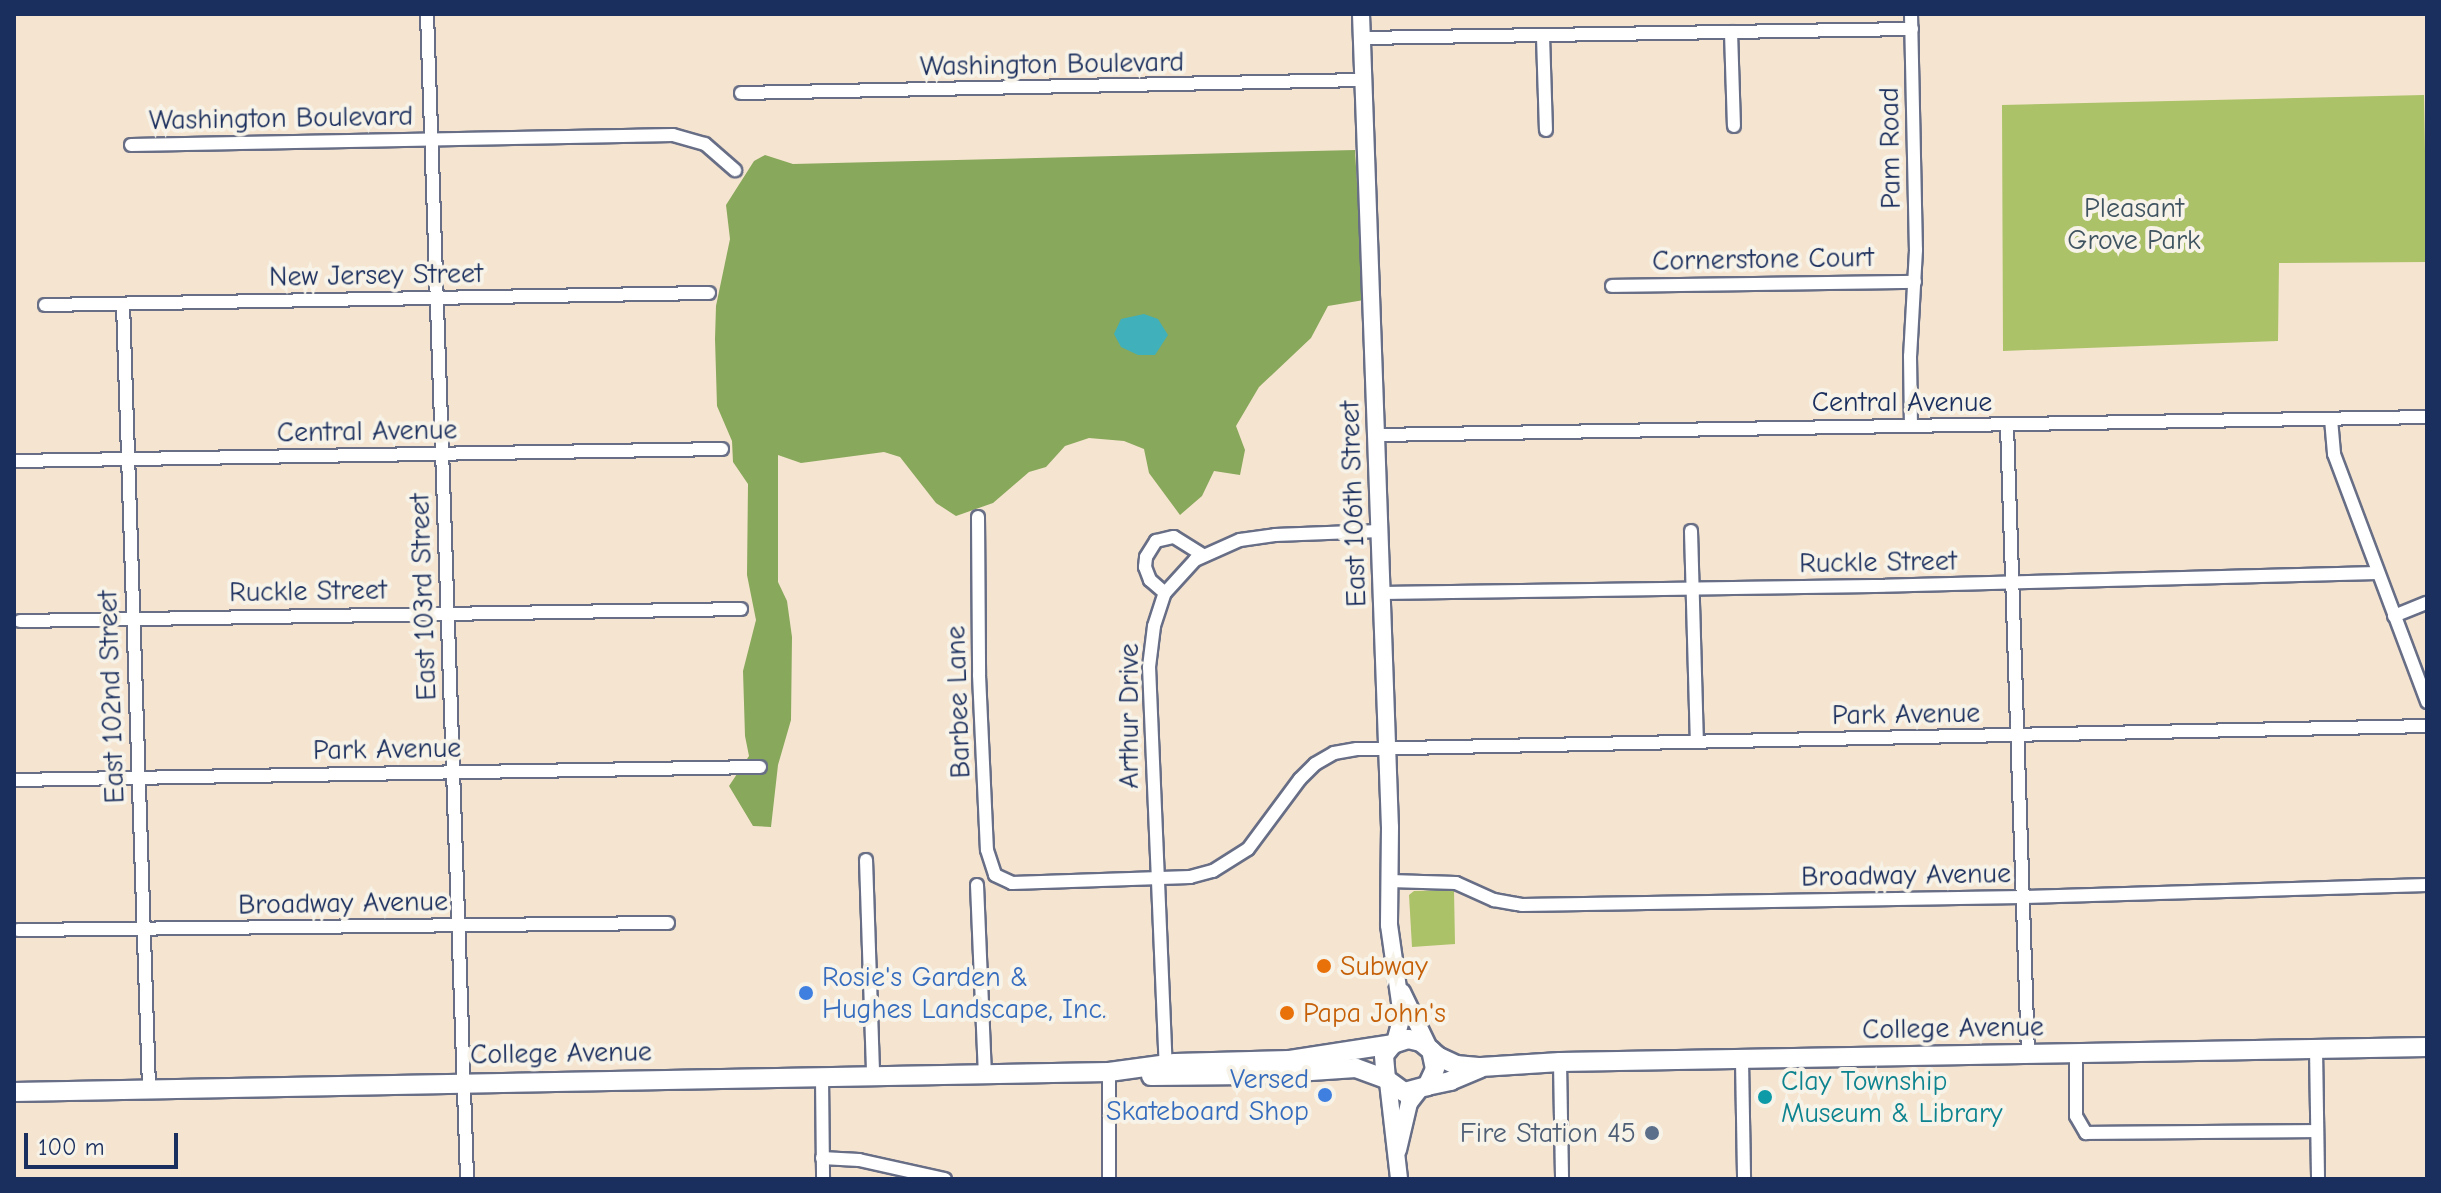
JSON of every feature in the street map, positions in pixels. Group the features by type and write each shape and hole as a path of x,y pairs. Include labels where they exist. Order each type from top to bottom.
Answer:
{"main road":[{"path":"1412,1039 1429,1048 1435,1069 1423,1088 1399,1090 1387,1081 1383,1060 1394,1044 1412,1039"},
{"name":"College Avenue","path":"14,1092 1109,1072 1289,1060 1394,1044"},
{"name":"College Avenue","path":"1429,1048 1456,1065 1481,1067 1560,1062 2427,1047"},
{"name":"College Avenue","path":"1423,1088 1450,1081 1481,1067"},
{"name":"College Avenue","path":"1166,1070 1263,1075 1356,1068 1387,1081"}],"street":[{"name":"East 103rd Street","path":"427,14 467,1179"},
{"name":"East 106th Street","path":"1361,14 1387,749 1390,939 1401,991 1402,1022 1394,1044"},
{"name":"Pam Road","path":"1911,14 1915,282 1910,356 1911,425"},
{"path":"1362,38 1912,29"},
{"path":"1731,32 1734,126"},
{"path":"1543,36 1546,130"},
{"name":"Washington Boulevard","path":"741,93 1363,80"},
{"name":"Washington Boulevard","path":"131,145 673,135 700,141 735,170"},
{"name":"Cornerstone Court","path":"1612,286 1915,282"},
{"name":"New Jersey Street","path":"45,305 709,293"},
{"name":"East 102nd Street","path":"123,304 149,1089"},
{"name":"Central Avenue","path":"1377,435 2427,417"},
{"path":"2331,419 2334,454 2427,702"},
{"path":"2007,425 2028,1055"},
{"name":"Central Avenue","path":"14,461 722,449"},
{"name":"Barbee Lane","path":"978,517 979,675 987,850 990,867 1002,880"},
{"name":"Arthur Drive","path":"1166,1070 1149,658 1154,626 1165,593 1186,567 1223,545 1260,536 1380,531"},
{"path":"1691,531 1697,742"},
{"path":"1165,593 1150,580 1145,567 1146,557 1156,541 1174,537 1203,555"},
{"name":"Ruckle Street","path":"1381,593 2012,583 2377,573"},
{"path":"2394,616 2427,603"},
{"name":"Ruckle Street","path":"16,621 741,609"},
{"name":"Park Avenue","path":"1002,880 1065,883 1190,877 1226,866 1248,849 1300,779 1315,764 1334,753 1367,748 2427,726"},
{"name":"Park Avenue","path":"14,780 760,767"},
{"path":"866,860 873,1076"},
{"name":"Broadway Avenue","path":"1390,881 1452,882 1502,902 1522,905 2022,897 2427,885"},
{"path":"977,885 985,1073"},
{"name":"Broadway Avenue","path":"15,930 668,923"},
{"name":"East 106th Street","path":"1401,991 1429,1048"},
{"path":"2316,1049 2318,1179"},
{"path":"2076,1055 2076,1116 2086,1133 2317,1131"},
{"path":"1742,1060 1744,1179"},
{"path":"1560,1062 1562,1179"},
{"path":"1109,1072 1109,1179"},
{"path":"822,1077 823,1179"},
{"path":"1387,1081 1392,1134 1398,1152"},
{"path":"1399,1179 1398,1152 1409,1103 1423,1088"},
{"path":"822,1158 859,1160 945,1179"}],"green space":[{"name":"Pleasant Grove Park","path":"2424,95 2427,262 2279,263 2278,341 2003,351 2002,105"},
{"path":"1355,150 1364,300 1328,306 1311,338 1259,387 1236,426 1245,450 1240,475 1214,471 1202,496 1180,515 1149,473 1144,449 1124,441 1089,438 1065,446 1046,467 1029,472 993,503 956,516 936,503 900,457 884,452 801,463 778,455 778,582 787,601 792,637 791,720 778,765 771,827 753,826 729,786 749,756 745,736 743,671 756,620 747,575 748,484 733,462 732,441 717,406 715,339 716,306 730,239 726,205 754,161 765,155 793,164"},
{"path":"1454,890 1455,944 1412,947 1409,895 1414,891"}],"water":[{"path":"1144,314 1158,319 1168,335 1155,355 1138,355 1121,347 1114,334 1121,319"}],"place":[{"name":"Subway","path":"1324,966"},
{"name":"Rosie's Garden & Hughes Landscape, Inc.","path":"806,993"},
{"name":"Papa John's","path":"1287,1013"},
{"name":"Versed Skateboard Shop","path":"1325,1095"},
{"name":"Clay Township Museum & Library","path":"1765,1097"},
{"name":"Fire Station 45","path":"1652,1133"}]}
